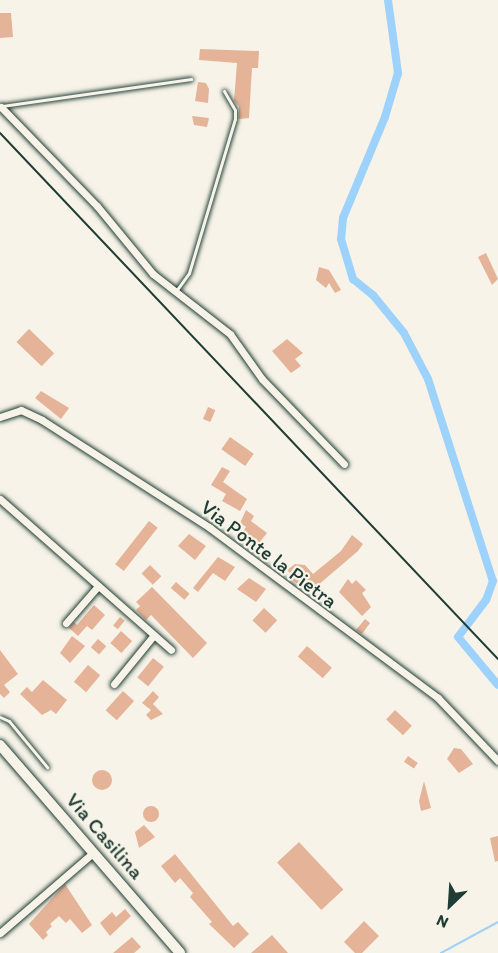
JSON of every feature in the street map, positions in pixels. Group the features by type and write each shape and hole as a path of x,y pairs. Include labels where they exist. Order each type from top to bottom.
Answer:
{"main road":[{"name":"Via Casilina","path":"0,746 180,953"}],"street":[{"path":"0,96 1,107 97,206 153,274 230,334 262,379 344,464"},
{"name":"Via Ponte la Pietra","path":"0,417 21,410 42,420 210,528 429,692 498,761"},
{"path":"0,499 171,650"},
{"path":"66,623 98,586"},
{"path":"114,684 154,635"},
{"path":"0,933 94,852"}],"lane":[{"path":"1,107 191,79"},
{"path":"176,291 189,273 235,119 235,110 224,91"},
{"path":"0,717 9,721 47,767"}],"building":[{"path":"0,13 11,13 13,37 0,38"},
{"path":"200,49 259,51 258,68 252,68 249,118 239,119 239,106 234,101 237,63 199,60"},
{"path":"198,82 206,83 209,89 208,103 195,101"},
{"path":"192,116 209,118 207,127 194,125"},
{"path":"486,253 498,279 492,285 478,257"},
{"path":"319,267 329,270 341,290 335,293 329,283 326,288 316,280"},
{"path":"29,329 54,353 42,366 16,342"},
{"path":"287,339 303,353 295,359 301,366 291,373 272,351"},
{"path":"41,391 69,408 61,419 35,398"},
{"path":"208,407 215,410 210,422 203,419"},
{"path":"230,437 254,454 245,466 221,449"},
{"path":"222,467 230,471 223,482 247,499 240,511 222,501 226,494 211,485"},
{"path":"246,510 254,516 251,521 267,533 259,543 242,533 246,527 240,523"},
{"path":"149,521 158,528 124,571 115,564"},
{"path":"189,534 206,546 195,560 178,546"},
{"path":"352,535 363,544 358,551 310,592 289,578 292,575 287,570 295,564 305,565 313,574 341,551"},
{"path":"218,557 235,567 225,581 213,573 198,592 193,588"},
{"path":"150,565 161,576 153,585 142,573"},
{"path":"249,578 266,589 256,602 237,589"},
{"path":"348,579 352,584 356,580 366,590 362,593 371,607 362,616 339,592"},
{"path":"176,582 190,594 184,600 171,588"},
{"path":"152,587 207,643 193,658 151,615 146,620 136,610 140,606 136,602"},
{"path":"94,605 105,615 92,630 87,626 78,636 69,628 74,622 77,625"},
{"path":"264,608 277,620 266,633 252,620"},
{"path":"120,617 125,621 118,629 113,626"},
{"path":"365,619 370,623 362,634 356,630"},
{"path":"121,631 132,641 121,653 110,643"},
{"path":"72,636 85,646 70,663 60,653"},
{"path":"98,639 106,646 99,655 91,647"},
{"path":"307,646 332,668 323,678 298,657"},
{"path":"0,650 18,674 4,685 10,692 4,698 0,694"},
{"path":"153,658 164,667 148,686 137,677"},
{"path":"88,665 100,675 86,692 74,682"},
{"path":"43,680 67,700 56,714 51,710 42,715 20,694 27,687 32,692"},
{"path":"123,691 134,701 117,720 106,710"},
{"path":"153,691 159,697 153,704 163,714 151,720 146,715 151,710 142,703"},
{"path":"395,710 412,726 403,735 386,720"},
{"path":"454,748 461,749 473,764 459,773 447,759"},
{"path":"408,756 418,763 414,769 404,762"},
{"path":"102,770 109,773 112,780 109,787 102,790 95,787 92,780 95,773"},
{"path":"424,781 431,808 421,811 419,801"},
{"path":"148,806 154,806 159,814 157,820 148,822 143,817 143,811"},
{"path":"144,825 155,837 139,848 135,832"},
{"path":"498,836 498,861 495,862 490,838"},
{"path":"299,842 343,890 321,910 277,862"},
{"path":"175,854 233,926 238,922 249,934 234,948 209,924 212,922 190,897 193,893 180,878 175,883 161,866"},
{"path":"65,884 92,925 82,933 70,919 66,923 59,916 50,924 52,926 46,932 48,935 43,940 29,924"},
{"path":"125,909 131,916 110,936 100,923 112,912 116,917"},
{"path":"364,921 379,936 362,953 355,953 344,942"},
{"path":"272,935 288,953 251,953"},
{"path":"132,937 141,947 134,953 113,953"}],"waterway":[{"path":"388,0 398,73 385,117 343,218 341,239 353,279 373,295 404,333 428,379 493,581 486,600 458,637 498,685"},
{"path":"441,953 498,922"}],"railway":[{"path":"0,133 498,659"}]}
